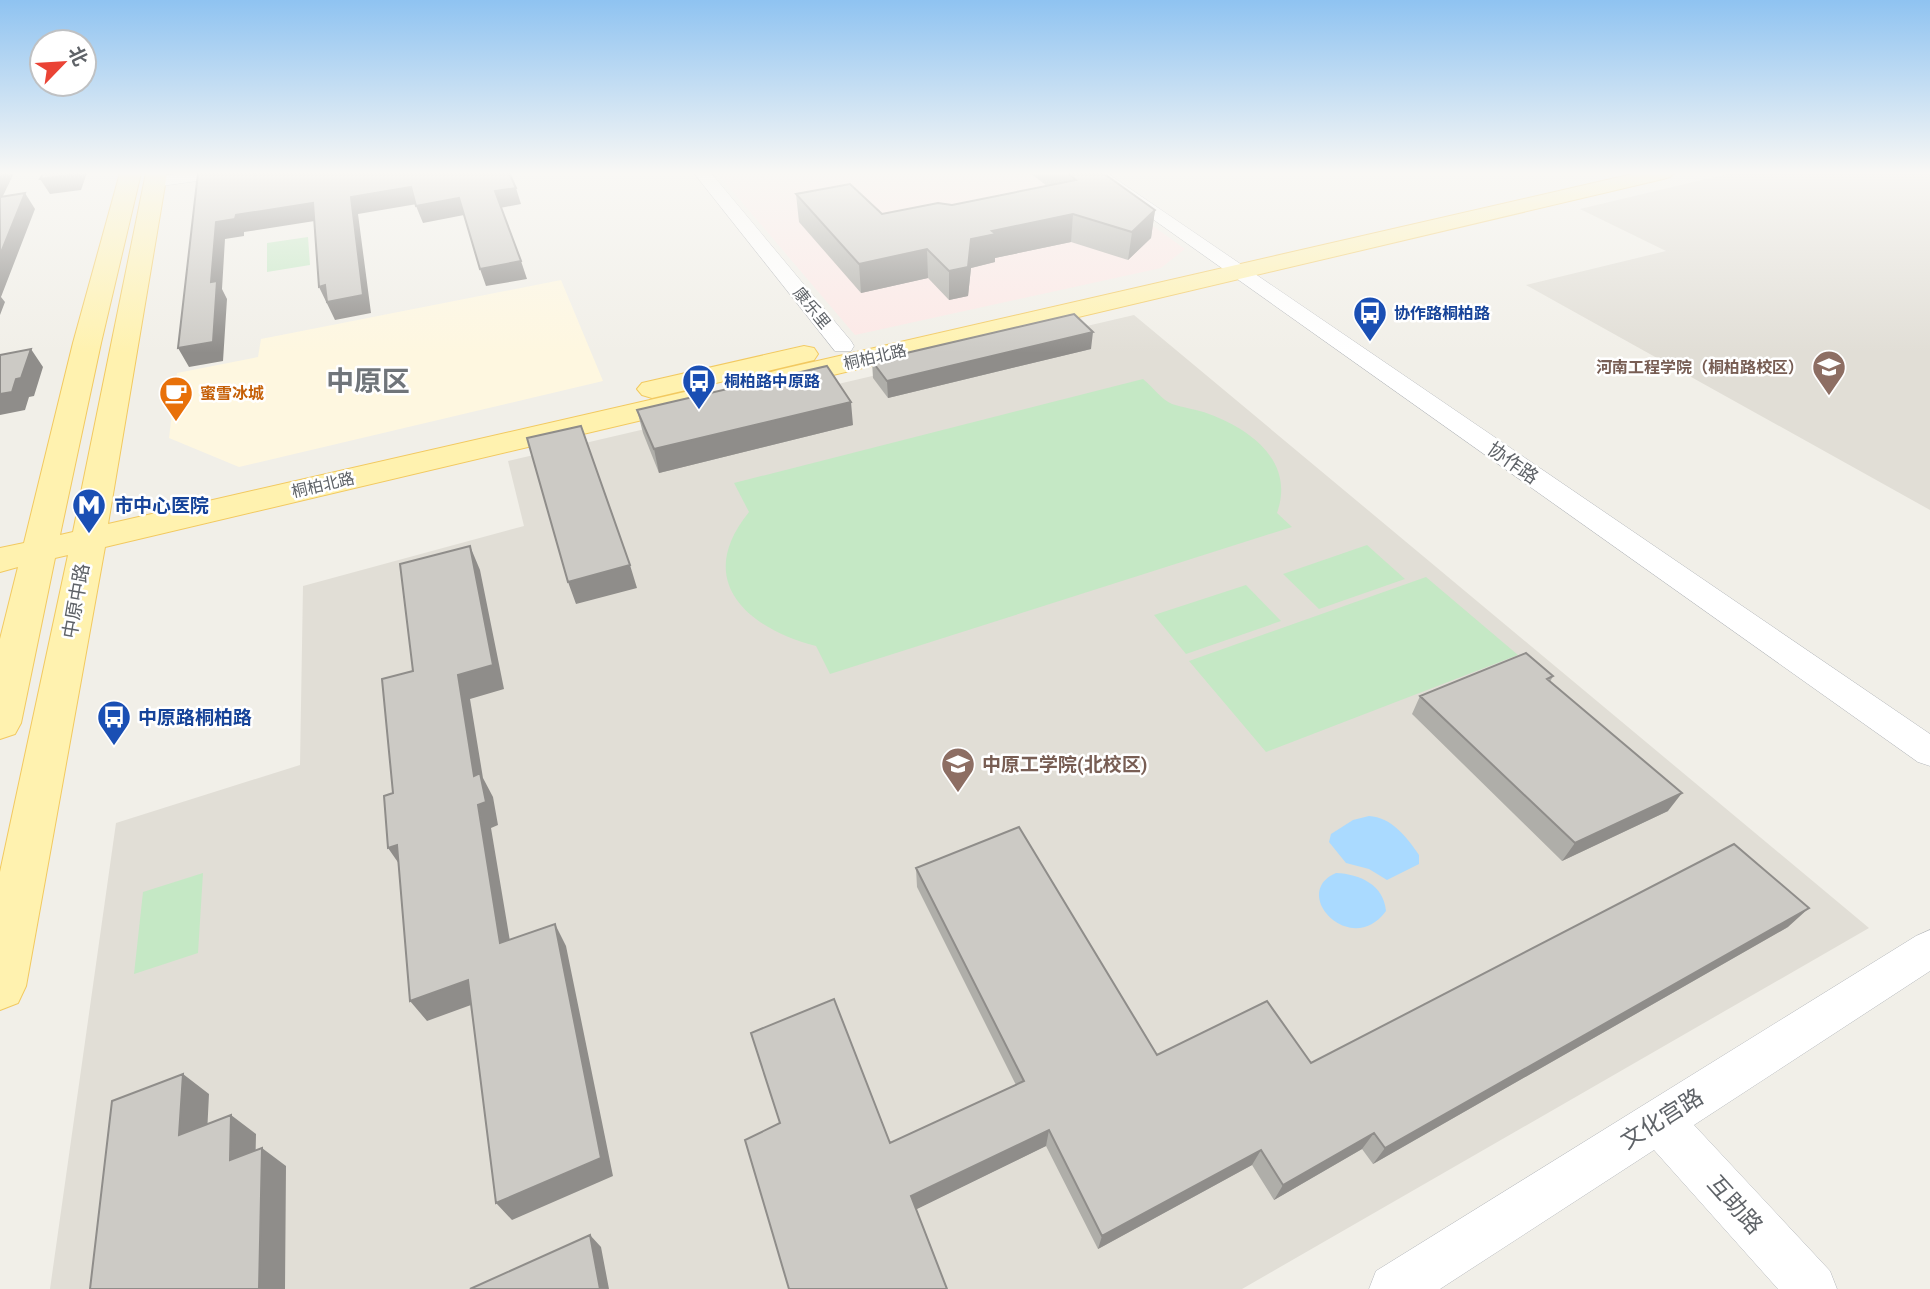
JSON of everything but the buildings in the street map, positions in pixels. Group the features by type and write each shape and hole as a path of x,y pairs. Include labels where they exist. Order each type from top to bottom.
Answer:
{"main road":[{"path":"0,723 87,343 126,233"},
{"name":"中原中路","path":"0,986 59,699 138,233"},
{"name":"桐柏北路","path":"89,528 1229,266 1361,233"},
{"name":"桐柏北路","path":"89,528 843,346 1382,233"},
{"path":"0,560 42,539 89,528"},
{"path":"0,537 42,539"}],"street":[{"name":"康乐里","path":"751,233 843,346"},
{"name":"协作路","path":"1182,233 1930,752"},
{"name":"文化宫路","path":"1394,1289 1930,949"},
{"name":"互助路","path":"1659,1121 1812,1289"}],"shaded area":[{"path":"768,233 1163,233 1185,249 1161,268 855,335"},
{"name":"河南工程学院（桐柏路校区）","path":"1629,233 1930,233 1930,510 1526,285 1666,251"},
{"path":"561,280 603,381 239,467 169,438 177,373 258,357 261,339"},
{"name":"中原工学院(北校区)","path":"1134,315 1869,928 1242,1289 50,1289 116,823 300,765 303,586 524,526 508,461"}],"green space":[{"path":"308,237 310,265 267,272 267,243"},
{"path":"1143,379 1168,402 1225,421 1240,429 1266,450 1275,463 1280,478 1281,495 1277,513 1292,527 830,674 816,646 769,627 750,614 736,598 727,580 726,560 733,537 749,512 734,483"},
{"path":"1367,545 1405,579 1319,609 1283,574"},
{"path":"1426,577 1518,655 1266,752 1189,661"},
{"path":"1246,585 1281,621 1186,654 1154,615"},
{"path":"203,873 198,953 134,974 143,892"}],"water":[{"path":"1369,816 1384,820 1398,829 1419,855 1419,864 1387,880 1369,869 1346,863 1329,842 1331,834 1353,820"},
{"path":"1336,873 1362,879 1376,888 1381,894 1386,911 1372,924 1357,928 1342,925 1330,918 1322,906 1319,894 1323,882"}],"place":[{"name":"协作路桐柏路","path":"1370,343"},
{"name":"河南工程学院（桐柏路校区）","path":"1829,397"},
{"name":"桐柏路中原路","path":"699,411"},
{"name":"蜜雪冰城","path":"176,423"},
{"name":"市中心医院","path":"89,535"},
{"name":"中原路桐柏路","path":"114,747"},
{"name":"中原工学院(北校区)","path":"958,794"}],"district":[{"name":"中原区","path":"368,381"}]}
